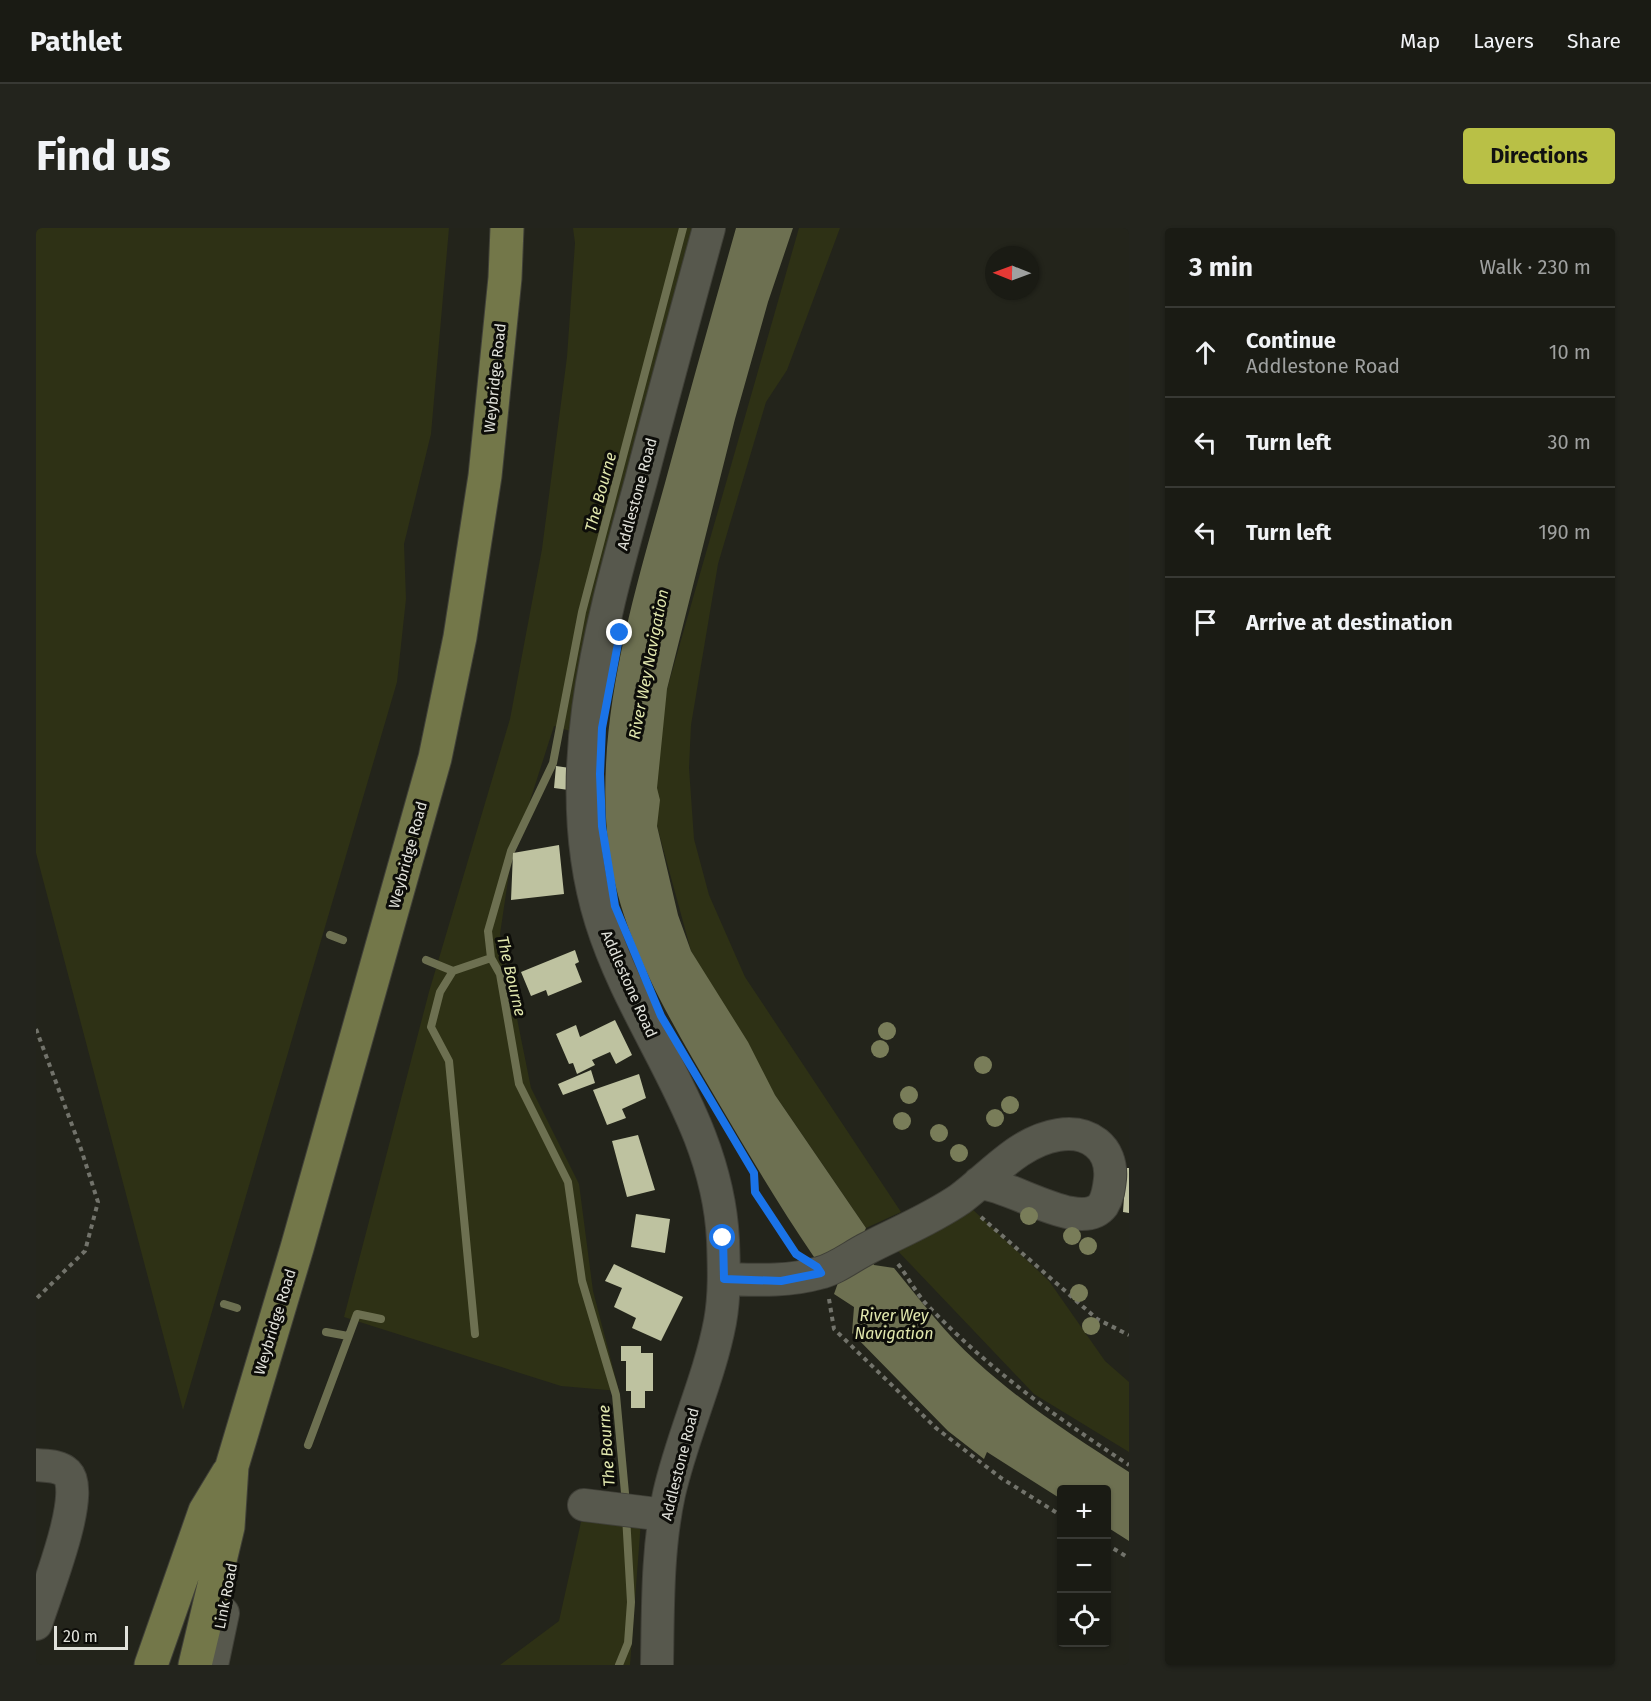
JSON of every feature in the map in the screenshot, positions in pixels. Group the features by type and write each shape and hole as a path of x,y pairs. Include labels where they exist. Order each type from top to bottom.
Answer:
{"main road":[{"name":"Weybridge Road","path":"195,1665 228,1527 232,1466 297,1248 435,759 460,637 485,476 505,278 507,228"},
{"name":"Weybridge Road","path":"151,1665 205,1512 232,1466"}],"street":[{"name":"Addlestone Road","path":"657,1665 654,1514 675,1472 720,1322 724,1279 721,1214 711,1163 692,1116 624,980 601,921 590,874 582,795 585,736 599,644 709,228"},
{"path":"724,1279 825,1281 871,1247 915,1227 970,1191"},
{"path":"36,1465 54,1466 67,1472 73,1484 72,1507 36,1624"},
{"path":"593,1506 654,1514"},
{"name":"Link Road","path":"212,1665 234,1561 228,1527"},
{"path":"657,1665 662,1665"}],"path":[{"path":"36,1029 99,1202 84,1251 36,1299"},
{"path":"725,1124 754,1173 755,1192 796,1254 817,1267 825,1281 834,1329 936,1428 1000,1478 1057,1513"},
{"path":"970,1191 1097,1319 1129,1335"},
{"path":"897,1263 926,1303 990,1365 1060,1420 1129,1465"},
{"path":"1111,1547 1129,1558"}],"shaded area":[{"path":"36,228 449,228 431,434 404,544 406,599 397,682 183,1410 36,853"},
{"path":"573,228 692,228 599,581 570,731 554,726 511,860 500,934 531,1088 579,1184 593,1291 619,1391 561,1386 344,1317 429,992 510,719 542,549 567,357 575,243"},
{"path":"799,228 840,228 787,370 766,402 718,564 691,725 689,768 694,839 709,895 745,977 901,1212 866,1228 775,1095 691,951 657,826 654,761 667,689"},
{"path":"969,1206 1049,1281 1105,1361 1129,1382 1129,1452 1034,1394 895,1248"},
{"path":"641,1521 630,1665 500,1665 559,1621 581,1522"}],"water":[{"name":"River Wey Navigation","path":"736,228 793,228 768,302 735,419 667,689 657,788 660,800 657,826 678,915 691,951 748,1042 775,1095 866,1228 860,1241 874,1265 894,1268 954,1339 1012,1392 1129,1472 1129,1541 1111,1530 1111,1485 1057,1485 1057,1496 987,1452 984,1459 948,1431 852,1333 854,1307 834,1294 839,1280 826,1260 814,1257 777,1200 684,1043 651,981 637,950 615,884 609,851 605,804 606,758 611,711 640,573"}],"building":[{"path":"556,766 570,768 569,790 554,788"},
{"path":"559,845 564,894 511,900 513,853"},
{"path":"575,950 579,962 575,964 582,982 548,996 546,990 531,996 521,972"},
{"path":"615,1020 632,1055 616,1064 610,1052 592,1060 595,1065 577,1074 573,1063 569,1064 556,1034 576,1025 580,1037"},
{"path":"591,1070 595,1083 563,1095 558,1084"},
{"path":"639,1074 646,1098 622,1109 626,1118 607,1125 593,1090"},
{"path":"638,1135 655,1190 627,1197 612,1141"},
{"path":"1126,1168 1129,1168 1129,1213 1123,1212"},
{"path":"636,1214 670,1219 665,1253 631,1247"},
{"path":"614,1264 683,1297 661,1341 632,1328 636,1318 614,1307 622,1288 605,1281"},
{"path":"621,1346 641,1346 641,1353 653,1353 653,1391 645,1391 645,1408 631,1408 631,1391 626,1391 626,1361 621,1361"}],"waterway":[{"name":"The Bourne","path":"626,1504 616,1395 582,1281 568,1182 519,1084 500,974 491,958 488,931 511,851 553,763 582,612 683,228"},
{"path":"330,935 343,940"},
{"path":"475,1334 449,1061 431,1027 440,992 453,971 491,958"},
{"path":"426,960 453,971"},
{"path":"224,1304 237,1308"},
{"path":"308,1445 357,1314 381,1319"},
{"path":"326,1332 348,1336"},
{"name":"The Bourne","path":"619,1665 628,1643 631,1602 626,1516"}],"route":[{"path":"620,633 602,728 600,774 602,826 615,906 661,1016 754,1173 755,1192 796,1254 806,1263 817,1267 821,1273 781,1281 724,1279 723,1238"}]}
